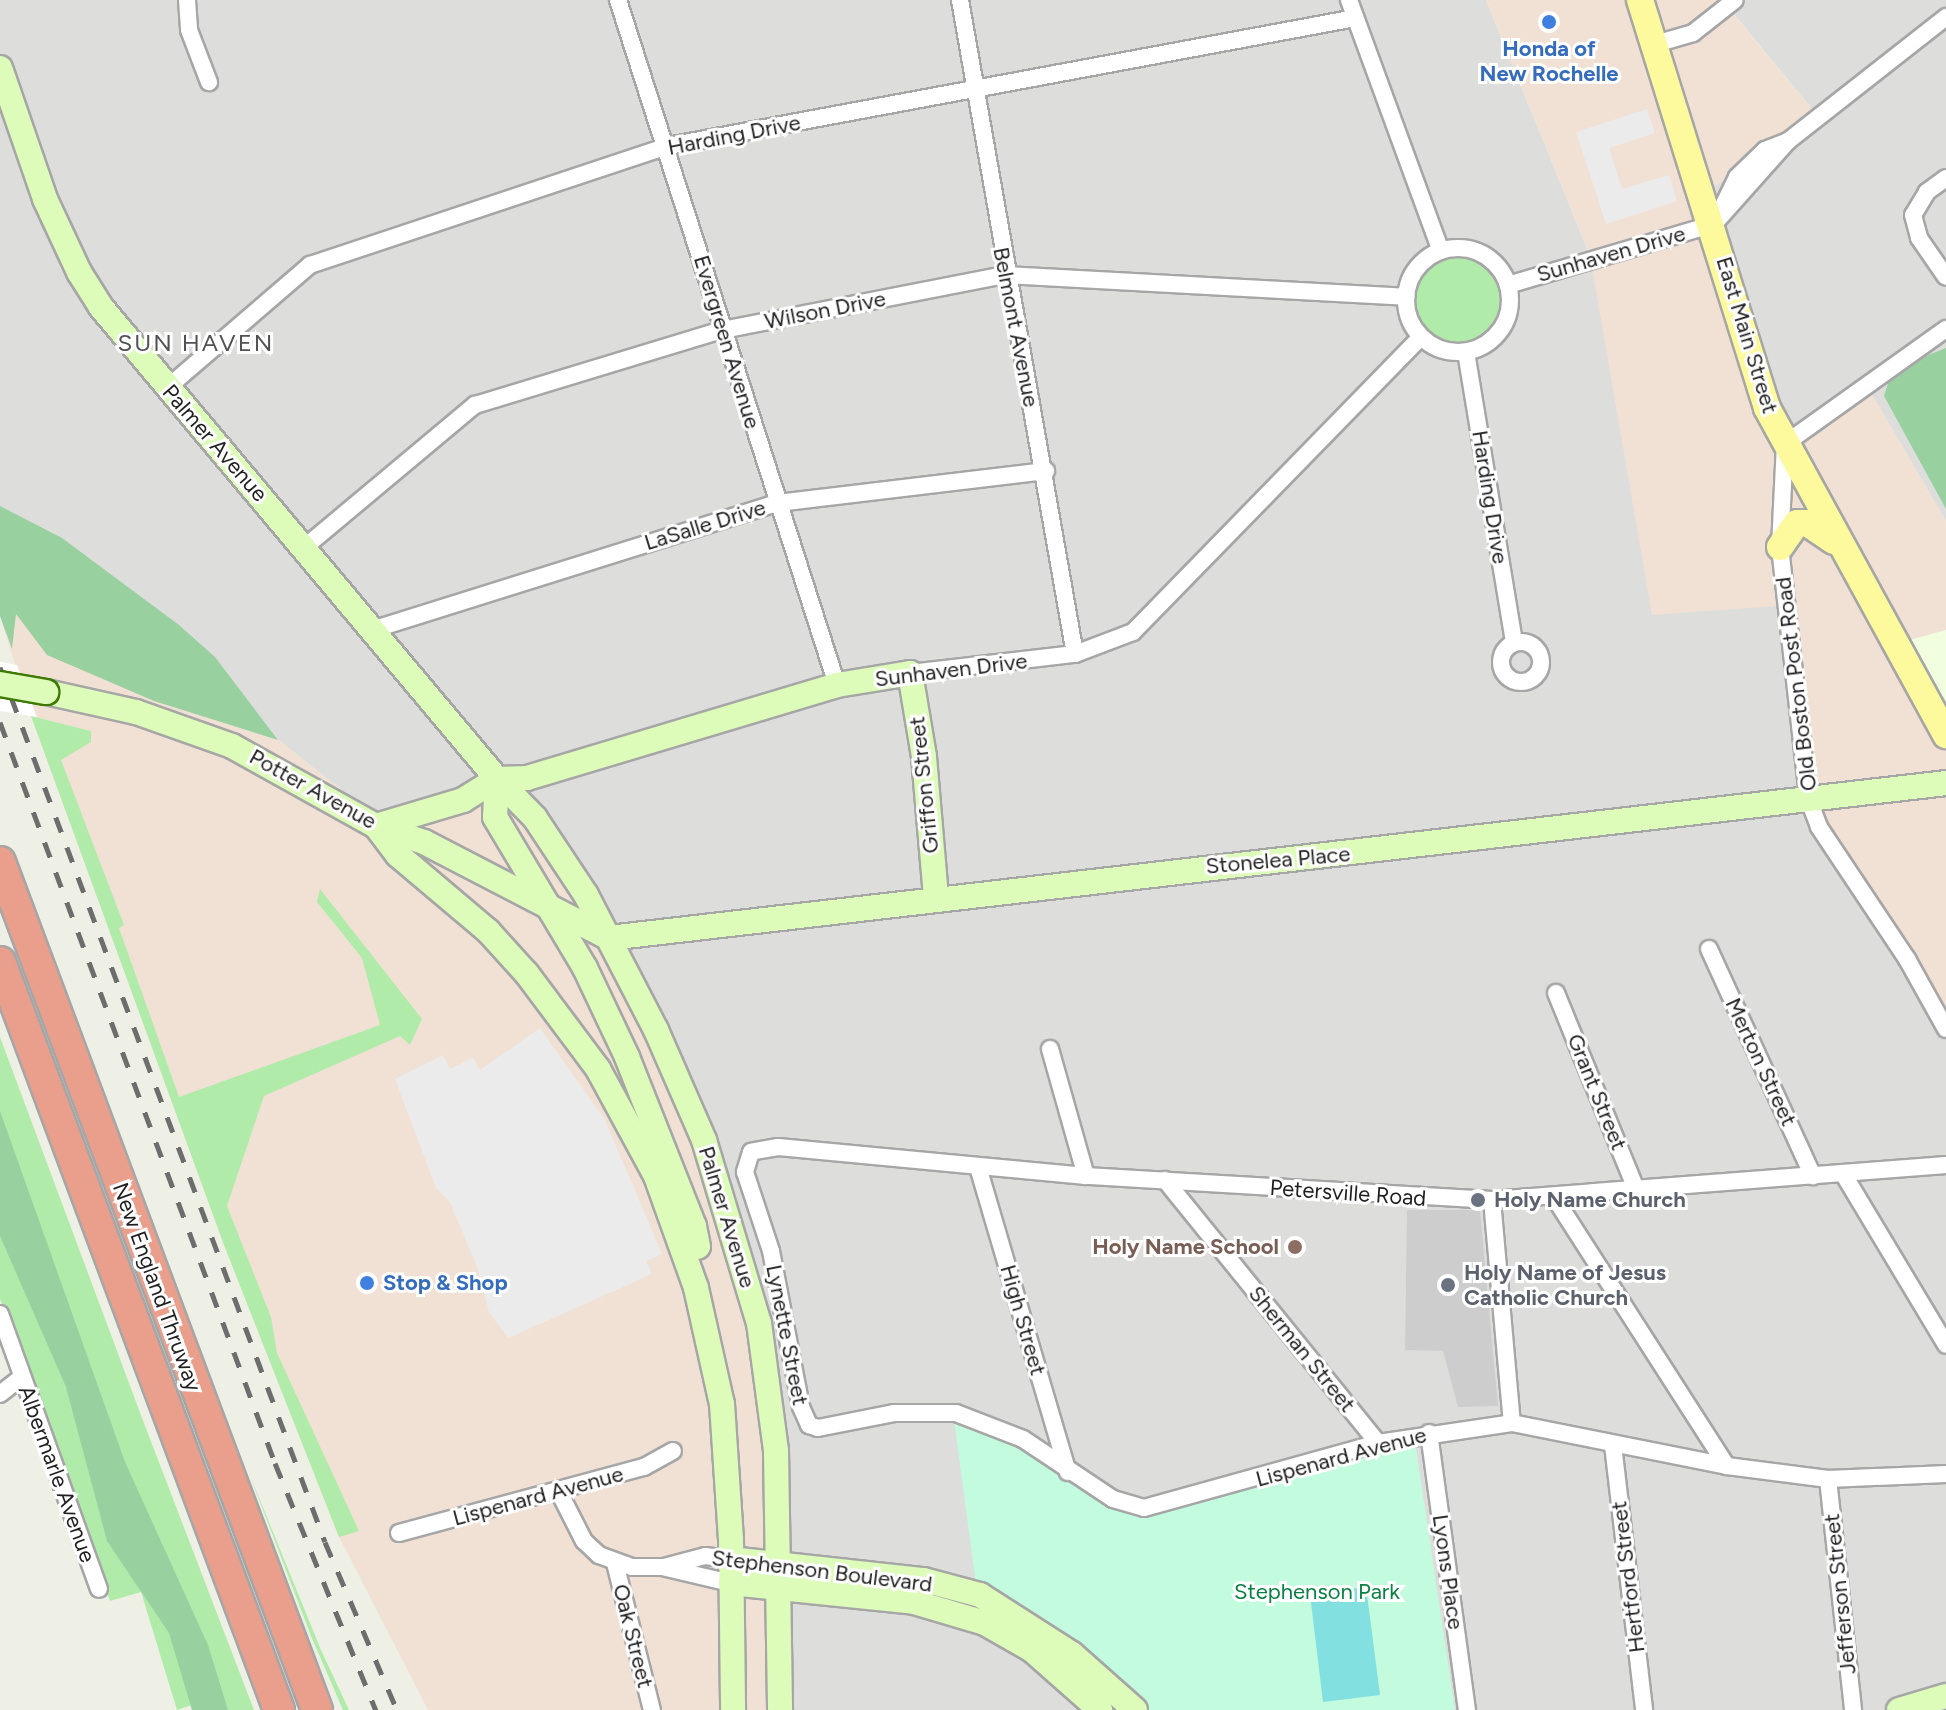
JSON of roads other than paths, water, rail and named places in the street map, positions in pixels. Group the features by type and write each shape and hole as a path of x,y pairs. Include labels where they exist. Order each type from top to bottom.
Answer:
{"highway":[{"name":"New England Thruway","path":"0,862 317,1710"},
{"name":"New England Thruway","path":"0,962 279,1710"}],"main road":[{"name":"East Main Street","path":"1640,0 1714,224 1748,353 1785,444 1946,735"},
{"path":"1780,547 1792,527 1807,523 1841,547"}],"street":[{"path":"187,0 189,30 209,82"},
{"name":"Evergreen Avenue","path":"618,0 653,121 668,146 722,330 837,685"},
{"name":"Belmont Avenue","path":"960,0 1004,275 1046,471 1075,654"},
{"path":"1349,0 1441,251"},
{"path":"1655,44 1693,33 1735,0"},
{"path":"1714,224 1788,141 1946,17"},
{"name":"Harding Drive","path":"167,388 310,265 668,146 973,92 1355,18"},
{"name":"Palmer Avenue","path":"0,68 45,199 79,272 167,388 375,629 497,779 535,818 609,938 685,1092 742,1262 770,1388 779,1576 780,1710"},
{"path":"1946,178 1927,192 1913,215 1919,238 1946,277"},
{"name":"Sunhaven Drive","path":"1508,285 1714,224"},
{"path":"1474,250 1495,263 1508,285 1509,314 1503,328 1481,348 1466,352 1434,347 1421,337 1406,297 1416,269 1441,251 1474,250"},
{"name":"Wilson Drive","path":"305,547 475,405 722,330 1004,275 1406,297"},
{"path":"1785,444 1946,329"},
{"name":"Sunhaven Drive","path":"376,826 463,800 497,779 527,778 837,685 910,673 1075,654 1118,642 1159,611 1421,337"},
{"name":"Harding Drive","path":"1466,352 1514,642"},
{"name":"Old Boston Post Road","path":"1785,444 1780,547 1808,798 1819,827 1907,959 1946,1029"},
{"name":"LaSalle Drive","path":"375,629 777,503 1046,471"},
{"name":"Griffon Street","path":"910,673 924,757 936,898"},
{"name":"Potter Avenue","path":"0,684 136,712 232,746 376,826 417,838 609,938"},
{"name":"Palmer Avenue","path":"497,779 495,817 585,968 663,1142 694,1226 728,1459 733,1710"},
{"name":"Stonelea Place","path":"609,938 1946,783"},
{"name":"Palmer Avenue","path":"376,826 398,855 488,931 527,974 598,1069 656,1176 678,1231 711,1344"},
{"name":"Merton Street","path":"1709,949 1813,1176"},
{"name":"Grant Street","path":"1556,993 1637,1191"},
{"path":"1050,1049 1086,1176"},
{"name":"Petersville Road","path":"751,1152 778,1147 1086,1176 1492,1200 1946,1165"},
{"name":"Lynette Street","path":"751,1152 745,1172 771,1251 801,1407 809,1425"},
{"name":"High Street","path":"978,1167 1068,1472"},
{"path":"1844,1175 1946,1345"},
{"name":"Sherman Street","path":"1165,1180 1378,1443"},
{"path":"1554,1197 1727,1466"},
{"path":"1492,1200 1512,1423"},
{"name":"Albermarle Avenue","path":"0,1314 99,1589"},
{"path":"0,1394 22,1377"},
{"name":"Lispenard Avenue","path":"809,1425 826,1428 894,1413 956,1413 1023,1439 1068,1472 1113,1499 1155,1507 1378,1443 1512,1423 1727,1466 1828,1479 1946,1474"},
{"name":"Lyons Place","path":"1429,1433 1467,1710"},
{"name":"Hertford Street","path":"1613,1445 1644,1710"},
{"name":"Lispenard Avenue","path":"399,1533 644,1467 673,1451"},
{"name":"Jefferson Street","path":"1828,1479 1853,1710"},
{"path":"559,1492 589,1547 615,1563"},
{"name":"Stephenson Boulevard","path":"662,1567 705,1556 731,1571"},
{"name":"Stephenson Boulevard","path":"615,1563 779,1576 924,1580 980,1595 1072,1654 1135,1710"},
{"name":"Oak Street","path":"615,1563 652,1710"},
{"name":"Stephenson Boulevard","path":"779,1576 914,1602 985,1623 1032,1650 1100,1710"},
{"path":"1899,1710 1946,1696"}],"railway":[{"path":"0,667 325,1542 397,1710"},
{"path":"0,722 275,1463 376,1710"}],"place":[{"name":"Honda of New Rochelle","path":"1549,22"},
{"name":"Holy Name Church","path":"1478,1200"},
{"name":"Holy Name School","path":"1295,1247"},
{"name":"Stop & Shop","path":"367,1283"},
{"name":"Holy Name of Jesus Catholic Church","path":"1448,1285"}],"district":[{"name":"SUN HAVEN","path":"196,343"}],"park label":[{"name":"Stephenson Park","path":"1317,1592"}]}
